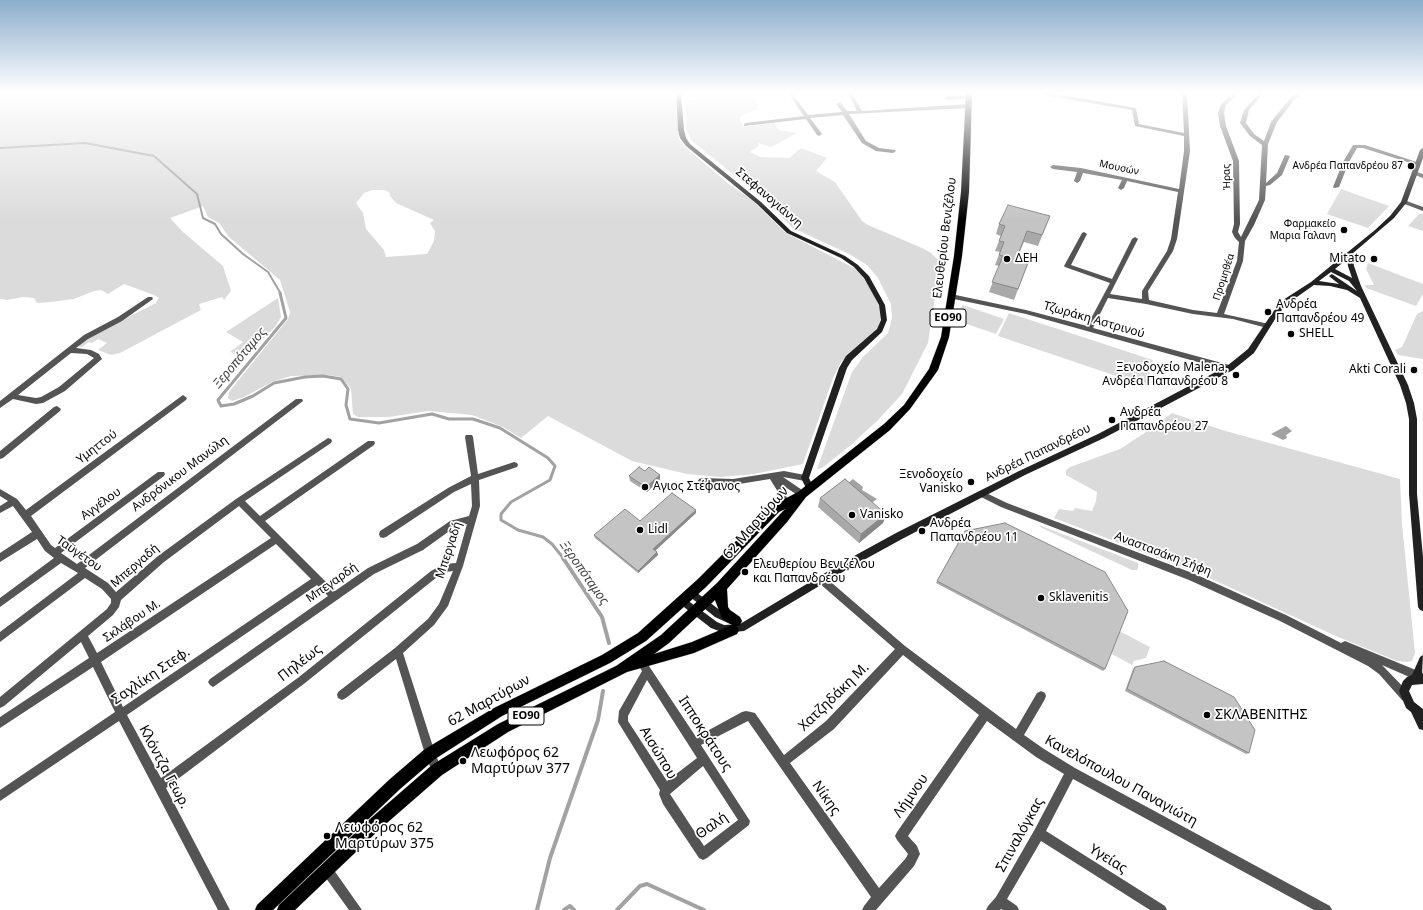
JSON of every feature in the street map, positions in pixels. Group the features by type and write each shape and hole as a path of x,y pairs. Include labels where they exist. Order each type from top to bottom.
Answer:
{"main road":[{"name":"Στεφανογιάννη","path":"682,135 688,145 761,204 789,232 843,257 856,266 868,277 882,305 884,320 880,330 849,358 843,368 806,487"},
{"name":"Ελευθερίου Βενιζέλου","path":"806,487 887,427 907,407 937,364 943,347 965,192 967,135"},
{"path":"1423,150 1404,202 1377,232 1328,271 1356,290 1364,299 1404,385 1412,419 1413,494 1423,607"},
{"path":"1349,254 1356,290"},
{"name":"Ανδρέα Παπανδρέου","path":"734,626 753,622 886,543 1101,436 1230,368 1251,351 1285,302 1328,271"},
{"path":"1313,283 1330,284 1356,290"},
{"name":"62 Μαρτύρων","path":"262,910 384,794 430,754 514,703 606,659 630,645 656,626 688,597 768,516 806,487"},
{"name":"62 Μαρτύρων","path":"284,910 374,824 437,770 503,728 620,670 665,639 696,612 756,550 806,487"},
{"path":"721,587 721,602 723,608 734,626"},
{"path":"688,597 704,603 734,626"},
{"path":"688,597 696,612 714,625 734,626"},
{"path":"620,670 644,667 694,647 734,626"},
{"path":"1423,660 1419,678 1408,682 1405,686 1406,697 1423,725"},
{"path":"1415,710 1423,716"}],"street":[{"path":"859,135 864,142 878,150 893,151"},
{"path":"1146,302 1144,293 1172,245 1187,151 1187,135"},
{"name":"Ήρας","path":"1227,135 1236,161 1237,224 1235,232 1237,237 1242,241"},
{"path":"1252,135 1265,144"},
{"name":"Προμηθέα","path":"1220,315 1240,261 1242,241 1259,207 1264,185 1265,144 1268,135"},
{"path":"1336,187 1346,162 1356,146 1363,146 1417,163"},
{"path":"1264,185 1268,184 1280,174 1287,156"},
{"name":"Μουσών","path":"1053,167 1081,170 1181,191"},
{"path":"1077,182 1081,170"},
{"path":"1414,173 1423,176"},
{"path":"1121,188 1125,179"},
{"path":"1404,202 1423,209"},
{"path":"1084,234 1067,266 1114,282"},
{"path":"1089,330 1135,239"},
{"name":"Τζωράκη Αστρινού","path":"951,296 1026,312 1230,368"},
{"path":"1107,296 1146,302 1193,312 1220,315 1267,326"},
{"path":"0,405 86,337 120,319 150,299"},
{"path":"12,396 43,400 62,389 98,359 96,356 88,352 70,350"},
{"name":"Υμηττού","path":"26,515 183,398"},
{"name":"Ανδρόνικου Μανώλη","path":"0,638 81,571 299,401"},
{"path":"0,456 57,409"},
{"name":"Μπεργαδή","path":"342,694 398,651 432,622 443,606 459,566 476,506 475,478 469,437"},
{"name":"Μπεργαδή","path":"0,703 113,610 116,604 116,598 186,540 239,501 328,441"},
{"path":"259,521 371,442"},
{"path":"383,534 437,498 475,478 514,465"},
{"name":"Αγγέλου","path":"0,603 161,474"},
{"path":"702,481 733,482 784,474 806,487"},
{"path":"771,476 806,487"},
{"path":"771,476 781,488 783,496 781,505"},
{"name":"Ταϋγέτου","path":"0,492 14,501 26,515 38,534 58,556 105,586 116,598"},
{"name":"Αναστασάκη Σήφη","path":"982,494 1004,506 1192,577 1332,642"},
{"path":"0,510 14,501"},
{"path":"239,501 334,596"},
{"name":"Μπεγαρδή","path":"213,682 371,571 420,547 450,526 472,519"},
{"path":"0,558 38,534"},
{"name":"Σκλάβου Μ.","path":"0,723 277,539"},
{"name":"Πηλέως","path":"159,786 302,680 434,574 444,568 459,566"},
{"name":"Σαχλίκη Στεφ.","path":"0,796 318,580"},
{"name":"Κανελόπουλου Παναγιώτη","path":"822,580 902,649 1017,737 1071,772 1326,910"},
{"name":"Κλόντζα Γεωρ.","path":"83,634 121,714 224,910"},
{"path":"1332,642 1351,647 1419,678"},
{"path":"1332,642 1379,669 1406,697"},
{"name":"Χατζηδάκη Μ.","path":"783,762 830,725 902,649"},
{"path":"398,651 430,754 437,770"},
{"name":"Ιπποκράτους","path":"644,667 745,821"},
{"name":"Αισώπου","path":"644,667 622,719 666,789 665,797 698,846"},
{"path":"1017,737 1041,696"},
{"name":"Λήμνου","path":"868,910 910,862 914,854 911,846 901,836 986,714"},
{"name":"Νίκης","path":"694,743 749,716 879,898"},
{"path":"666,789 704,759"},
{"name":"Σπιναλόγκας","path":"996,905 1039,833 1071,772"},
{"name":"Θαλή","path":"698,846 703,854 745,821"},
{"name":"Υγείας","path":"1039,833 1161,910"},
{"path":"327,870 356,910"},
{"path":"996,905 1013,910"}],"shaded area":[{"path":"0,135 679,135 679,139 684,146 729,184 752,200 786,233 854,268 861,274 874,295 880,309 881,318 878,327 871,335 841,362 833,378 803,464 754,474 721,477 687,474 632,461 548,416 521,438 503,427 472,415 429,411 388,417 358,417 353,414 351,389 341,377 329,375 291,376 272,382 244,397 232,401 228,398 229,392 288,319 290,312 280,280 229,237 219,223 208,217 203,206 170,218 183,232 223,266 231,291 224,300 222,297 199,304 201,310 120,353 111,355 98,350 107,343 98,339 92,343 89,342 82,347 77,346 101,331 156,303 159,298 124,284 108,294 101,290 94,291 74,299 37,303 34,298 23,297 7,300 0,299","holes":["372,190 385,190 390,193 390,196 396,203 434,220 430,223 435,231 434,241 427,254 386,257 384,250 366,229 363,213 356,203 364,193"]},
{"path":"689,135 792,135 771,147 758,143 759,146 750,152 761,157 789,158 801,148 827,158 816,171 835,182 862,221 931,253 946,268 944,273 938,277 928,343 902,394 878,420 852,444 822,468 817,469 852,372 863,357 888,333 892,318 891,304 878,278 867,265 849,254 793,228 764,199 692,141"},
{"path":"1341,189 1389,206 1368,228 1327,214"},
{"path":"1419,214 1423,214 1423,231 1408,226"},
{"path":"1368,263 1423,284 1423,294 1416,306 1366,288 1365,285 1374,285 1366,269"},
{"path":"278,298 281,317 275,327 245,356 230,352 243,342 226,332"},
{"path":"963,305 1004,319 996,334 955,320"},
{"path":"1423,311 1423,359 1398,355 1395,350 1402,347 1417,314"},
{"path":"1009,313 1153,360 1146,386 998,336"},
{"path":"1172,413 1222,430 1400,479 1402,524 1415,653 1412,661 1397,661 1338,637 1205,576 1054,518 1059,509 1073,511 1075,508 1092,511 1096,501 1097,492 1066,475 1066,470 1070,467 1120,449"},
{"path":"1286,426 1292,431 1286,435 1287,438 1283,440 1271,434"},
{"path":"853,479 863,487 862,490 877,499 868,506 843,487"},
{"path":"1039,525 1138,563 1138,568 1137,570 1132,570 1042,528"},
{"path":"1119,631 1150,647 1146,658 1134,661 1132,665 1110,653"}],"building":[{"name":"ΔΕΗ","path":"1008,205 1050,216 1042,235 1027,231 1016,260 1028,263 1018,289 992,282 1003,256 999,255 1004,242 999,241 1005,226 999,224"},
{"path":"639,467 645,471 649,467 660,475 646,487 629,476"},
{"name":"Vanisko","path":"845,479 886,514 861,534 820,498"},
{"name":"Lidl","path":"672,493 696,510 653,549 657,552 638,571 594,535 625,509 640,521"},
{"name":"Sklavenitis","path":"1005,523 1105,572 1128,611 1105,669 937,581 965,531"},
{"name":"ΣΚΛΑΒΕΝΙΤΗΣ","path":"1164,661 1234,697 1255,730 1249,753 1127,689 1135,667"}],"waterway":[{"name":"Ξεροπόταμος","path":"0,148 85,143 154,156 197,194 203,218 215,224 221,234 243,254 268,272 281,294"},
{"name":"Ξεροπόταμος","path":"280,293 286,318 218,400 221,406 234,404 253,396 274,383 305,377 323,376 341,379 348,389 346,405 350,419 379,423 432,414 449,419 473,419 500,428 548,458 555,466 550,480 511,502 501,514 501,520 518,530 543,537 552,544 564,559"},
{"name":"Ξεροπόταμος","path":"563,558 602,617 609,643"},
{"name":"Ξεροπόταμος","path":"537,910 550,858 598,720 603,691"},
{"name":"Ξεροπόταμος","path":"617,910 640,886 647,884 704,910"},
{"name":"Ξεροπόταμος","path":"564,910 570,906 574,910"}],"place":[{"name":"Ανδρέα Παπανδρέου 87","path":"1411,166"},
{"name":"Φαρμακείο Μαρια Γαλανη","path":"1344,230"},
{"name":"ΔΕΗ","path":"1007,259"},
{"name":"Mitato","path":"1374,259"},
{"name":"Ανδρέα Παπανδρέου 49","path":"1268,312"},
{"name":"SHELL","path":"1291,334"},
{"name":"Akti Corali","path":"1414,370"},
{"name":"Ξενοδοχείο Malena, Ανδρέα Παπανδρέου 8","path":"1236,375"},
{"name":"Ανδρέα Παπανδρέου 27","path":"1112,420"},
{"name":"Ξενοδοχείο Vanisko","path":"971,482"},
{"name":"Αγιος Στέφανος","path":"645,487"},
{"name":"Vanisko","path":"852,515"},
{"name":"Lidl","path":"640,530"},
{"name":"Ανδρέα Παπανδρέου 11","path":"922,531"},
{"name":"Ελευθερίου Βενιζέλου και Παπανδρέου","path":"745,572"},
{"name":"Sklavenitis","path":"1041,598"},
{"name":"ΣΚΛΑΒΕΝΙΤΗΣ","path":"1207,715"},
{"name":"Λεωφόρος 62 Μαρτύρων 377","path":"463,761"},
{"name":"Λεωφόρος 62 Μαρτύρων 375","path":"327,836"}]}
